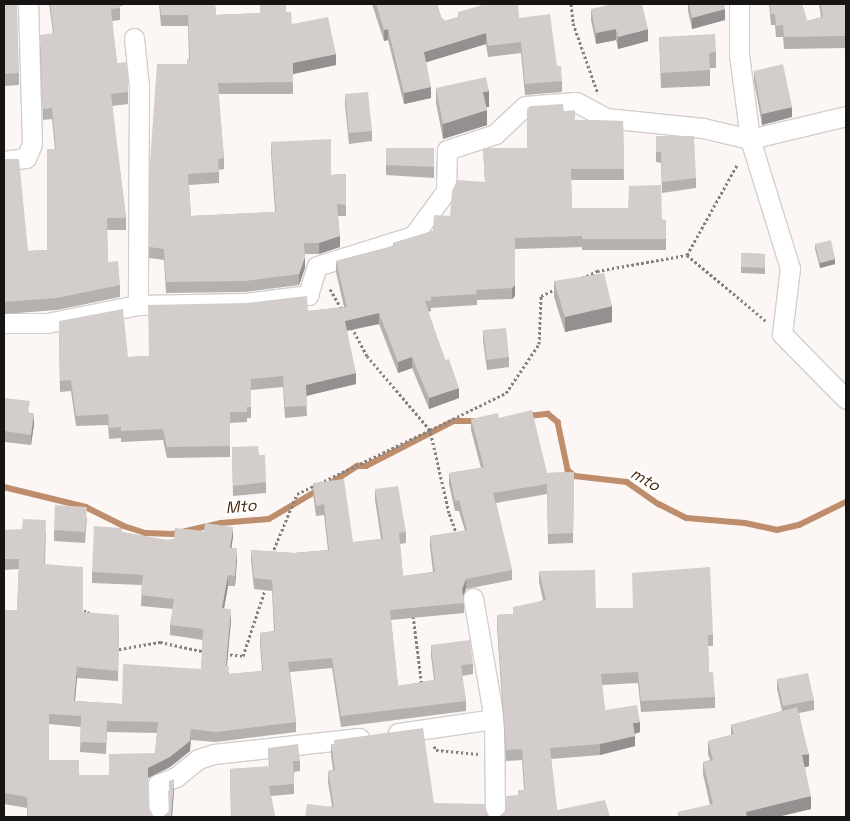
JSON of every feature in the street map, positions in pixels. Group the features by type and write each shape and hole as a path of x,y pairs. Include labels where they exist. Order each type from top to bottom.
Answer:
{"street":[{"path":"4,161 26,158 32,144 28,4"},
{"path":"739,4 739,54 750,139 790,268 782,334 846,399"},
{"path":"134,38 139,86 138,305"},
{"path":"4,323 48,323 138,305 246,303 308,295 317,266 413,236 446,191 448,150 496,134 525,106 576,102 606,118 703,128 750,139 846,116"},
{"path":"474,598 494,719 495,817"},
{"path":"159,817 158,784 176,776 198,759 214,754 379,736 494,719"}],"path":[{"path":"571,4 573,23 606,118"},
{"path":"688,255 750,139"},
{"path":"573,282 597,271 688,255"},
{"path":"688,255 782,334"},
{"path":"317,266 344,315"},
{"path":"272,559 297,494 506,392 539,344 541,296 565,285"},
{"path":"349,323 367,356 430,430 449,513 459,538"},
{"path":"109,650 126,651 160,642 243,656 266,584"},
{"path":"70,612 89,611 88,620"},
{"path":"412,613 422,690"},
{"path":"426,729 436,750 493,755"}],"building":[{"path":"4,4 17,4 19,73 4,74"},
{"path":"50,4 119,4 120,8 111,9 117,63 126,62 128,92 111,94 126,218 107,218 108,262 118,261 120,285 57,298 4,302 4,159 19,159 28,251 47,250 47,149 56,149 52,108 43,109 40,35 54,33"},
{"path":"160,4 215,4 216,15 260,13 260,4 286,4 286,12 291,12 292,24 328,17 336,54 293,63 293,82 218,83 224,158 218,159 219,172 188,174 191,216 276,212 271,142 331,139 331,175 346,174 346,205 337,204 340,236 319,243 304,243 305,257 299,274 245,281 166,282 164,249 149,247 150,162 157,64 187,64 187,59 190,59 188,15 161,15"},
{"path":"376,4 437,4 441,17 445,21 459,17 458,12 486,4 518,4 519,18 550,14 557,66 561,66 562,81 525,84 521,42 488,46 486,33 424,52 431,87 404,93 388,29 384,30"},
{"path":"613,4 642,4 648,29 618,37 616,29 596,33 591,9"},
{"path":"689,4 724,4 725,9 692,18"},
{"path":"770,4 802,4 807,21 823,17 821,4 846,4 846,36 784,37 783,25 776,26 775,14 771,14"},
{"path":"715,34 716,52 709,53 710,70 661,73 659,37"},
{"path":"783,64 792,107 762,114 754,71"},
{"path":"486,77 489,91 483,92 487,110 443,124 436,88"},
{"path":"368,92 372,131 349,133 345,94"},
{"path":"563,104 564,111 575,110 575,120 623,121 624,169 571,169 572,208 628,208 629,186 661,185 662,220 666,220 666,239 582,239 582,236 515,238 515,285 512,288 476,290 477,294 431,297 431,301 425,301 445,360 449,359 459,388 429,398 412,357 398,362 379,313 345,321 356,373 306,385 307,406 285,407 283,376 251,379 251,407 247,407 247,412 230,412 230,446 167,447 163,429 121,431 121,427 109,428 108,414 76,416 71,380 60,381 59,321 123,309 128,357 149,356 148,305 246,303 307,296 308,311 347,307 336,261 394,246 393,243 433,231 434,215 450,216 452,191 457,180 485,182 483,148 527,148 527,109 530,106"},
{"path":"656,136 694,136 696,178 662,182 661,152 656,152"},
{"path":"386,148 434,148 434,167 386,165"},
{"path":"831,240 835,259 820,263 815,244"},
{"path":"741,253 765,254 765,268 741,267"},
{"path":"604,273 612,306 565,317 554,281"},
{"path":"506,328 509,357 487,360 483,330"},
{"path":"4,398 30,401 28,413 34,413 31,435 4,431"},
{"path":"532,410 547,473 574,472 573,533 548,534 547,484 493,493 512,570 466,579 462,589 464,603 390,610 398,686 435,680 431,645 470,640 473,664 461,665 466,701 341,716 332,658 288,662 296,722 216,732 191,729 190,741 170,757 148,768 148,807 154,817 28,817 27,797 4,793 4,610 17,610 19,559 4,559 4,530 22,529 23,519 46,520 44,564 83,567 83,612 119,615 118,671 77,667 74,701 122,704 123,664 201,669 203,629 170,625 174,599 141,595 143,575 92,572 94,526 122,528 122,532 166,540 174,539 175,528 204,531 205,523 233,527 230,548 237,548 235,576 228,575 222,608 231,609 226,665 229,666 228,674 263,671 260,633 275,631 272,580 254,578 251,550 294,553 329,550 324,504 316,506 313,483 344,479 353,542 383,539 375,489 398,486 406,532 399,533 403,576 435,572 430,536 467,530 459,500 455,501 449,473 484,467 471,419 498,413 499,418","holes":["49,714 81,716 80,742 106,743 107,721 158,722 155,753 109,754 109,775 79,775 79,760 49,760"]},
{"path":"258,446 259,455 265,455 266,482 233,486 232,447"},
{"path":"55,505 87,507 85,532 54,530"},
{"path":"710,567 713,635 708,635 709,672 713,672 715,697 641,701 638,672 601,674 605,710 637,705 640,722 633,723 635,736 600,744 550,748 557,810 605,800 610,817 305,817 307,804 334,807 328,771 335,770 331,744 334,744 334,740 423,728 434,803 484,804 489,816 500,816 505,811 506,796 518,795 518,790 525,790 522,749 506,750 497,615 513,614 513,607 546,600 539,571 595,570 596,608 633,608 632,573"},
{"path":"808,673 814,700 783,706 777,679"},
{"path":"797,707 809,754 802,755 811,796 746,812 747,817 679,817 678,812 713,804 703,762 713,760 708,741 734,734 731,725"},
{"path":"298,744 300,761 293,761 294,784 269,786 275,817 232,817 230,769 270,766 268,748"},
{"path":"174,779 171,817 154,817 164,816 169,811 169,781"}],"waterway":[{"name":"mto","path":"528,416 548,414 558,422 568,470 575,476 627,482 659,504 687,518 745,523 777,530 799,525 846,502"},
{"name":"Mto","path":"328,485 357,466 366,466 454,421 479,421"},
{"name":"Mto","path":"4,487 86,507 124,526 146,533 173,534 221,523 269,519 320,489"}]}
